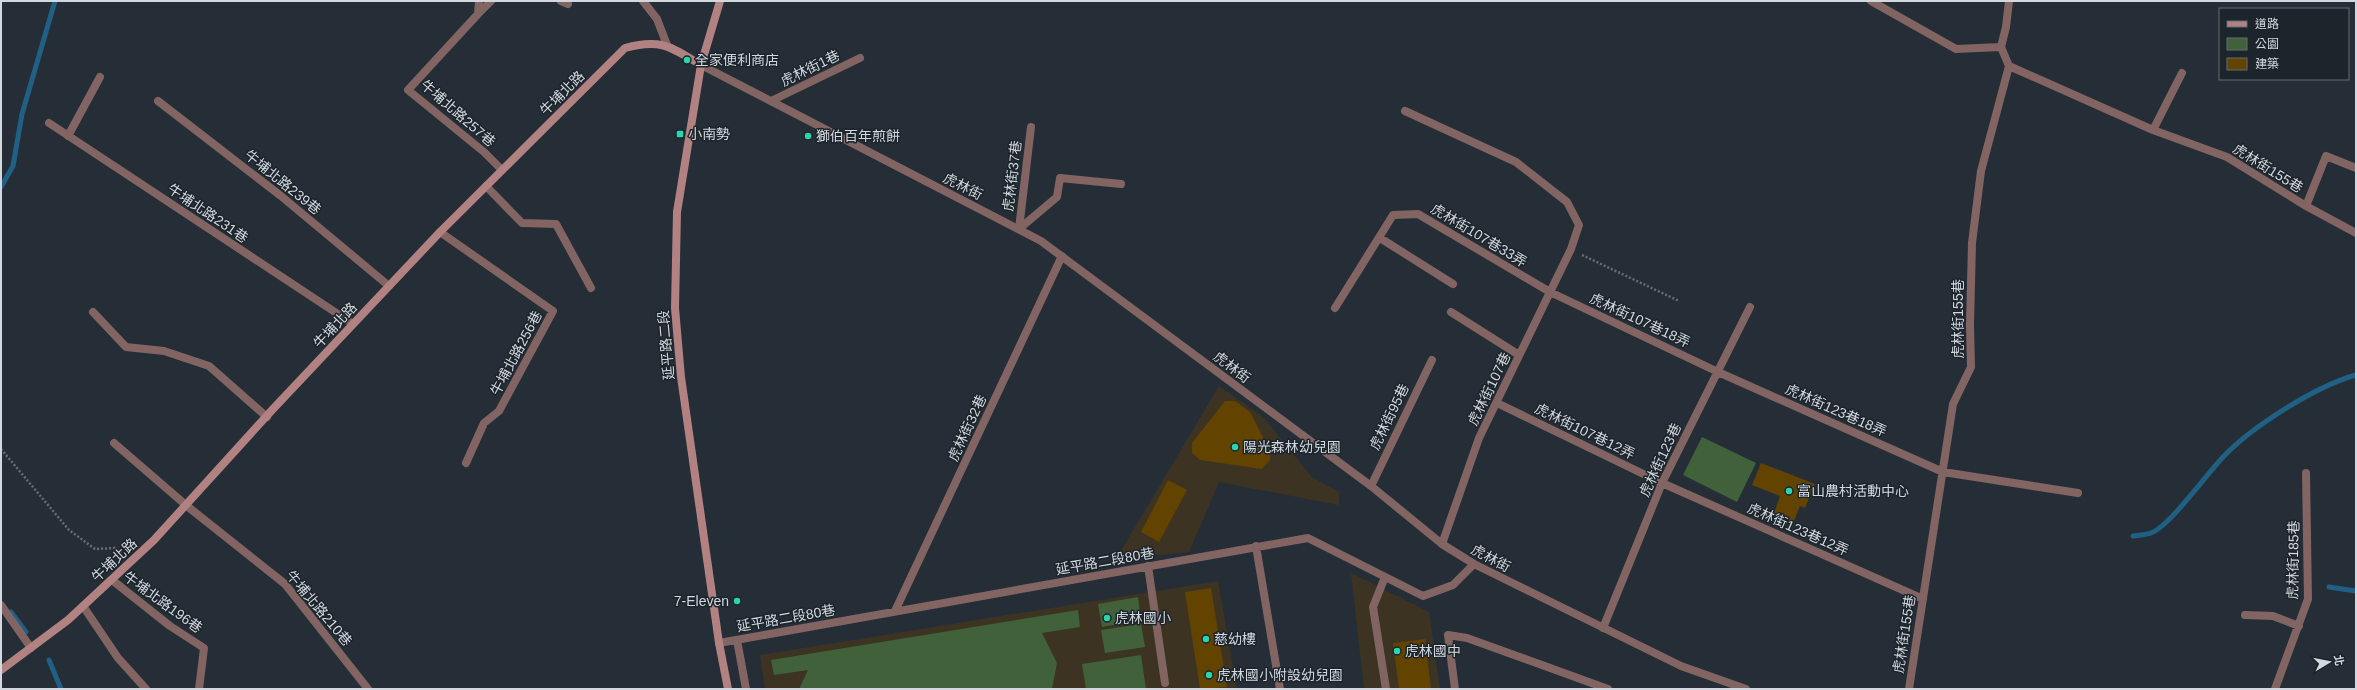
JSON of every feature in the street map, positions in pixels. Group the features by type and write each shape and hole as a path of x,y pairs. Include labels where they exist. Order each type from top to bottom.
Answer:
{"street":[{"path":"478,14 479,1"},
{"path":"478,14 491,1"},
{"path":"643,1 657,19 667,45"},
{"name":"延平路二段","path":"720,1 701,65 677,212 675,308 681,377 719,643 728,689"},
{"path":"1871,1 1956,49 2001,47"},
{"path":"2009,1 2006,27 2001,47 2009,66"},
{"name":"牛埔北路257巷","path":"478,14 408,90 484,152 502,170"},
{"name":"牛埔北路","path":"1,670 83,606 131,563 187,506 267,417 440,232 625,48 644,43 667,45 701,65"},
{"name":"虎林街1巷","path":"771,101 860,58"},
{"name":"虎林街","path":"701,65 1042,241 1371,486 1442,544 1474,564 1681,666 1746,689"},
{"name":"虎林街155巷","path":"1909,689 1953,404 1971,367 1970,325 1972,243 1981,171 2009,66 2153,130 2227,157 2306,206 2356,233"},
{"path":"2153,130 2182,73"},
{"path":"68,136 100,77"},
{"name":"牛埔北路239巷","path":"158,101 281,196 389,286"},
{"name":"虎林街107巷","path":"1405,111 1516,162 1566,202 1579,225 1571,249 1480,438 1442,544"},
{"name":"牛埔北路231巷","path":"49,122 353,324"},
{"name":"虎林街37巷","path":"1019,229 1031,126"},
{"path":"2306,206 2326,156 2356,168"},
{"path":"1019,229 1057,197 1060,178 1121,184"},
{"path":"486,186 522,223 556,224 591,288"},
{"name":"虎林街107巷33弄","path":"1335,308 1393,215 1418,214 1550,292"},
{"name":"牛埔北路256巷","path":"440,232 553,311 499,411 484,424 466,463"},
{"path":"1380,238 1453,284"},
{"name":"虎林街32巷","path":"895,611 1062,256"},
{"name":"虎林街107巷18弄","path":"1550,292 1718,372"},
{"name":"虎林街123巷","path":"1603,628 1662,483 1750,307"},
{"path":"93,312 126,347 164,351 209,366 267,417"},
{"path":"1451,312 1519,355"},
{"name":"虎林街95巷","path":"1371,486 1432,360"},
{"name":"虎林街123巷18弄","path":"1718,372 1943,472 2078,493"},
{"name":"虎林街107巷12弄","path":"1496,403 1662,483"},
{"name":"牛埔北路210巷","path":"114,443 187,506 285,584 368,689"},
{"name":"虎林街185巷","path":"2275,689 2308,599 2306,473"},
{"name":"虎林街123巷12弄","path":"1662,483 1923,599"},
{"name":"延平路二段80巷","path":"719,643 1256,546 1308,538 1422,596 1453,585 1474,564"},
{"path":"1256,546 1280,689"},
{"path":"1148,566 1165,683"},
{"path":"1385,577 1373,607 1386,689"},
{"name":"牛埔北路196巷","path":"112,580 170,626 204,648 199,689"},
{"path":"1,605 30,648"},
{"path":"83,606 118,658 146,689"},
{"path":"2244,615 2274,616 2298,626"},
{"path":"1456,689 1448,635 1467,638 1608,689"},
{"path":"737,640 746,689"}],"path":[{"path":"1571,249 1679,301"},
{"path":"1,449 69,530 96,549 115,548 131,563"}],"shaded area":[{"name":"陽光森林幼兒園","path":"1219,386 1263,417 1312,477 1339,492 1339,505 1219,482 1189,552 1116,559"},
{"name":"虎林國中","path":"1351,573 1429,612 1440,689 1364,689"},
{"name":"虎林國小","path":"1218,581 1237,689 765,689 760,655"}],"green space":[{"path":"1702,437 1756,463 1737,502 1683,475"},
{"path":"1138,597 1141,620 1102,627 1098,604"},
{"path":"1078,610 1080,627 1042,633 1057,663 1052,689 799,689 808,670 774,675 771,660"},
{"path":"1141,624 1145,647 1105,653 1101,630"},
{"path":"1141,655 1146,689 1086,689 1082,664"}],"building":[{"path":"1225,401 1235,401 1250,412 1270,451 1270,460 1262,469 1200,460 1192,453 1192,443"},
{"name":"富山農村活動中心","path":"1761,463 1815,484 1805,508 1800,506 1792,526 1772,519 1780,496 1752,485"},
{"path":"1168,480 1187,490 1159,542 1141,532"},
{"name":"慈幼樓","path":"1211,588 1227,687 1200,689 1185,592"},
{"path":"1425,639 1431,689 1399,689 1393,643"}],"waterway":[{"path":"1,187 13,166 22,114 55,1"},
{"path":"2133,536 2149,534 2159,528 2178,510 2224,456 2251,432 2286,408 2304,398 2340,380 2356,375"},
{"path":"2329,587 2356,591"},
{"path":"11,612 26,632"},
{"path":"49,660 61,689"}],"place":[{"name":"全家便利商店","path":"687,60"},
{"name":"小南勢","path":"680,134"},
{"name":"獅伯百年煎餅","path":"808,136"},
{"name":"陽光森林幼兒園","path":"1235,447"},
{"name":"富山農村活動中心","path":"1789,491"},
{"name":"7-Eleven","path":"737,601"},
{"name":"虎林國小","path":"1107,618"},
{"name":"慈幼樓","path":"1206,639"},
{"name":"虎林國中","path":"1397,651"},
{"name":"虎林國小附設幼兒園","path":"1209,675"}]}
